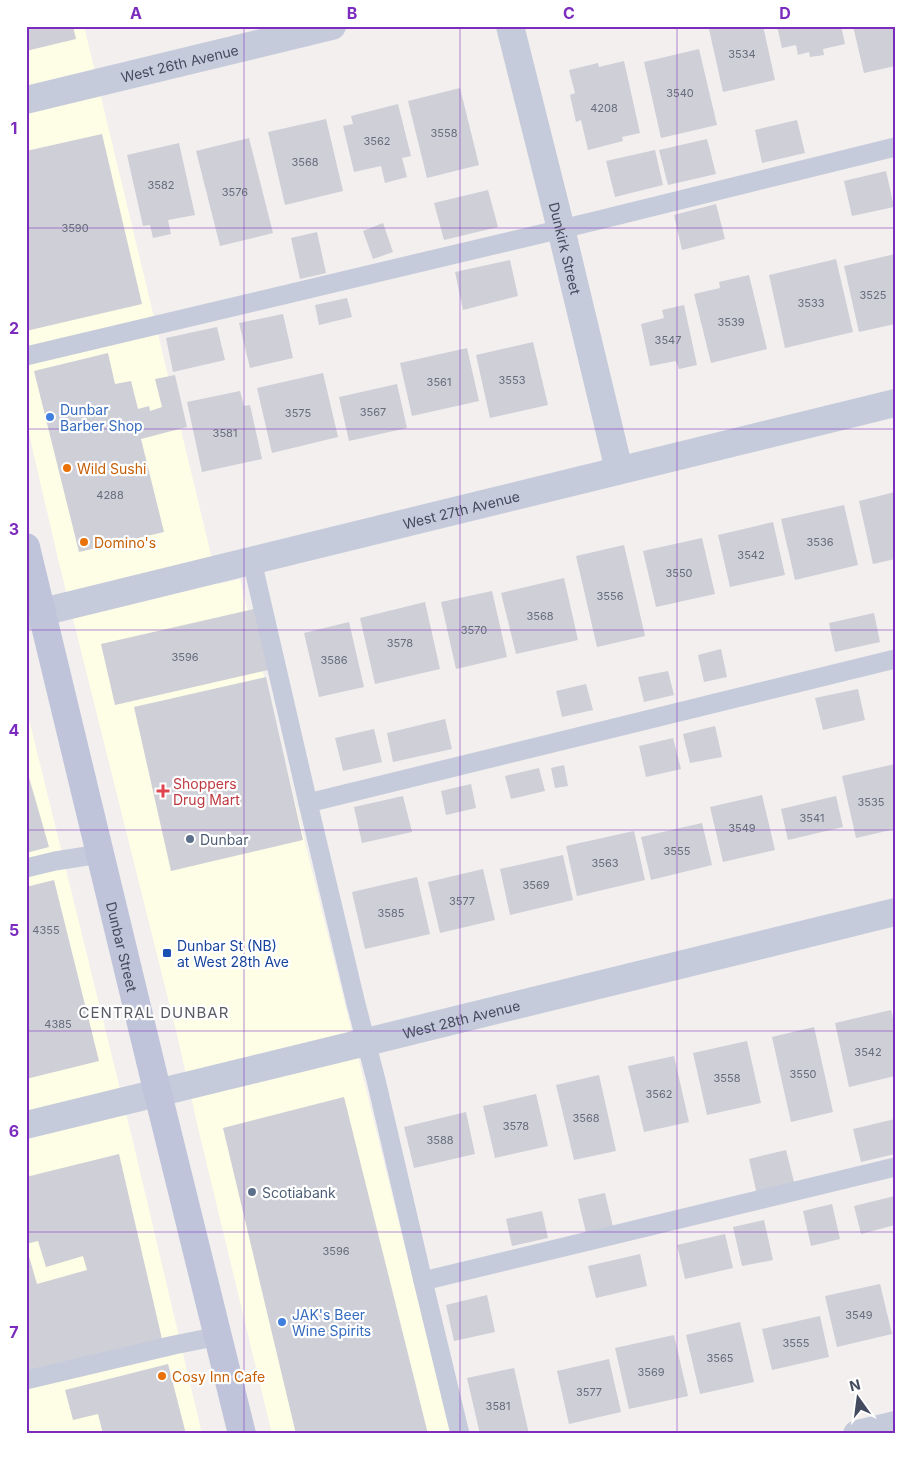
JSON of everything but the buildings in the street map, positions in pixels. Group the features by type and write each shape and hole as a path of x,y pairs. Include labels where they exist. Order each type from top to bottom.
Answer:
{"main road":[{"name":"Dunbar Street","path":"26,547 34,614 100,854 242,1434"}],"street":[{"name":"West 26th Avenue","path":"26,100 332,26"},
{"name":"Dunkirk Street","path":"510,26 619,470"},
{"name":"West 27th Avenue","path":"34,614 895,403"},
{"name":"West 28th Avenue","path":"26,1125 895,912"},
{"path":"857,1434 895,1424"}],"lane":[{"path":"26,356 895,147"},
{"path":"252,561 308,803 460,1434"},
{"path":"308,803 895,659"},
{"path":"26,868 100,854"},
{"path":"423,1281 895,1167"},
{"path":"26,1380 219,1336"}],"shaded area":[{"path":"26,26 84,26 218,584 240,579 451,1434 272,1434 178,1039 59,563 26,421"},
{"path":"26,707 134,1146 202,1434 26,1434"}],"place":[{"name":"Dunbar Barber Shop","path":"50,417"},
{"name":"Wild Sushi","path":"67,468"},
{"name":"Domino's","path":"84,542"},
{"name":"Shoppers Drug Mart","path":"163,791"},
{"name":"Dunbar","path":"190,839"},
{"name":"Dunbar St (NB) at West 28th Ave","path":"167,953"},
{"name":"Scotiabank","path":"252,1192"},
{"name":"JAK's Beer Wine Spirits","path":"282,1322"},
{"name":"Cosy Inn Cafe","path":"162,1376"}],"district":[{"name":"CENTRAL DUNBAR","path":"154,1012"}]}
